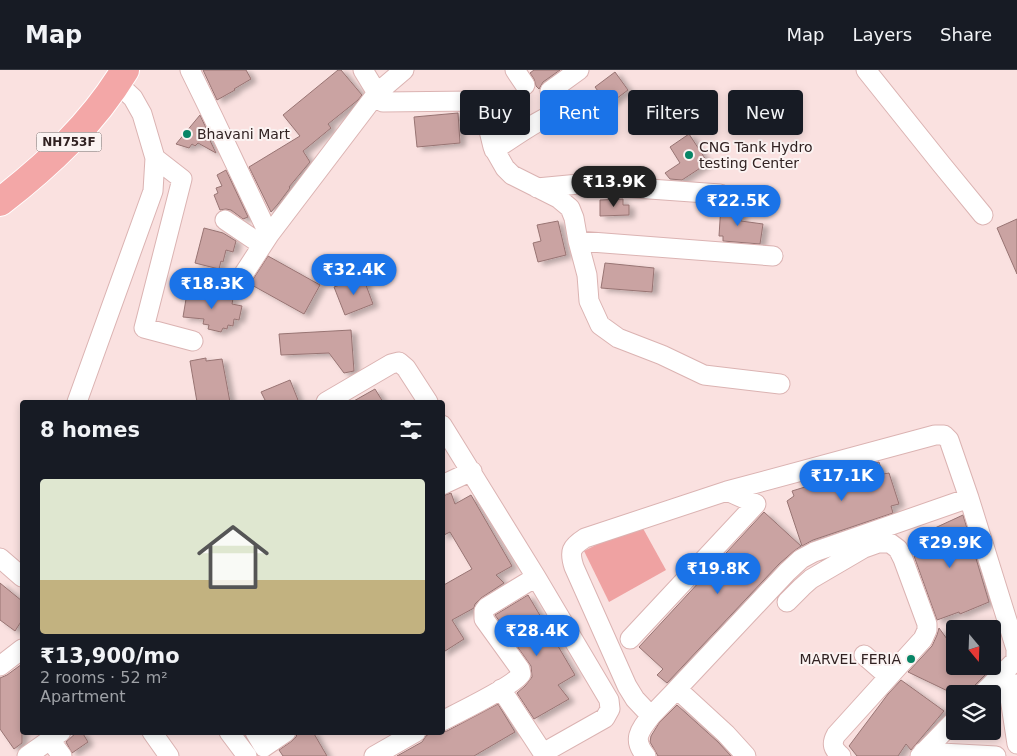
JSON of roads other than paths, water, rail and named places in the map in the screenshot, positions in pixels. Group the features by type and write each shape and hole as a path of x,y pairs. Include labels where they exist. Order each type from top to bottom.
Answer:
{"highway":[{"name":"NH753F","path":"0,180 28,158 65,122 98,81 116,74"},
{"name":"NH753F","path":"0,202 40,170 78,133 116,74"}],"street":[{"path":"190,70 213,117 266,240"},
{"path":"363,70 383,102 474,101 481,103 494,150 505,168 512,175 558,198 570,208 587,276 589,301 600,325 618,338 704,375 780,384"},
{"path":"244,275 266,240 377,93 404,70"},
{"path":"551,90 579,70"},
{"path":"866,70 983,215"},
{"path":"78,400 152,191 155,158 142,114 116,74"},
{"path":"494,150 540,121"},
{"path":"155,158 182,179 144,328 194,341"},
{"path":"537,188 578,184 720,194"},
{"path":"225,220 266,240"},
{"path":"578,240 773,256"},
{"path":"329,400 391,364 400,362 427,400"},
{"path":"445,430 472,471 609,700 610,709 605,718 540,754 501,689"},
{"path":"651,716 635,699 627,686 574,567 571,557 572,548 576,543 585,538 727,491 935,435 944,435 949,440 1016,649 1016,660 991,685"},
{"path":"445,484 472,471"},
{"path":"630,639 756,504 727,491"},
{"path":"646,756 638,742 638,733 651,716 801,559 814,552 969,498"},
{"path":"787,602 811,579 864,548 878,543 890,543 898,549 903,559 927,624 927,630 923,638 836,735 833,741 834,746 837,753 841,756"},
{"path":"0,558 20,574"},
{"path":"445,719 501,689 521,674 520,669 484,619 484,611 487,607 536,577"},
{"path":"0,666 20,651"},
{"path":"864,655 888,676"},
{"path":"1017,684 1008,685 1017,744"},
{"path":"677,688 726,734 746,756"},
{"path":"921,754 946,729"},
{"path":"154,735 169,756"},
{"path":"234,735 257,749 281,735"},
{"path":"374,756 411,735"},
{"path":"27,756 56,736 62,756"},
{"path":"921,754 996,756"}],"place":[{"name":"Bhavani Mart","path":"187,134"},
{"name":"CNG Tank Hydro testing Center","path":"689,155"},
{"name":"MARVEL FERIA","path":"911,659"}]}
